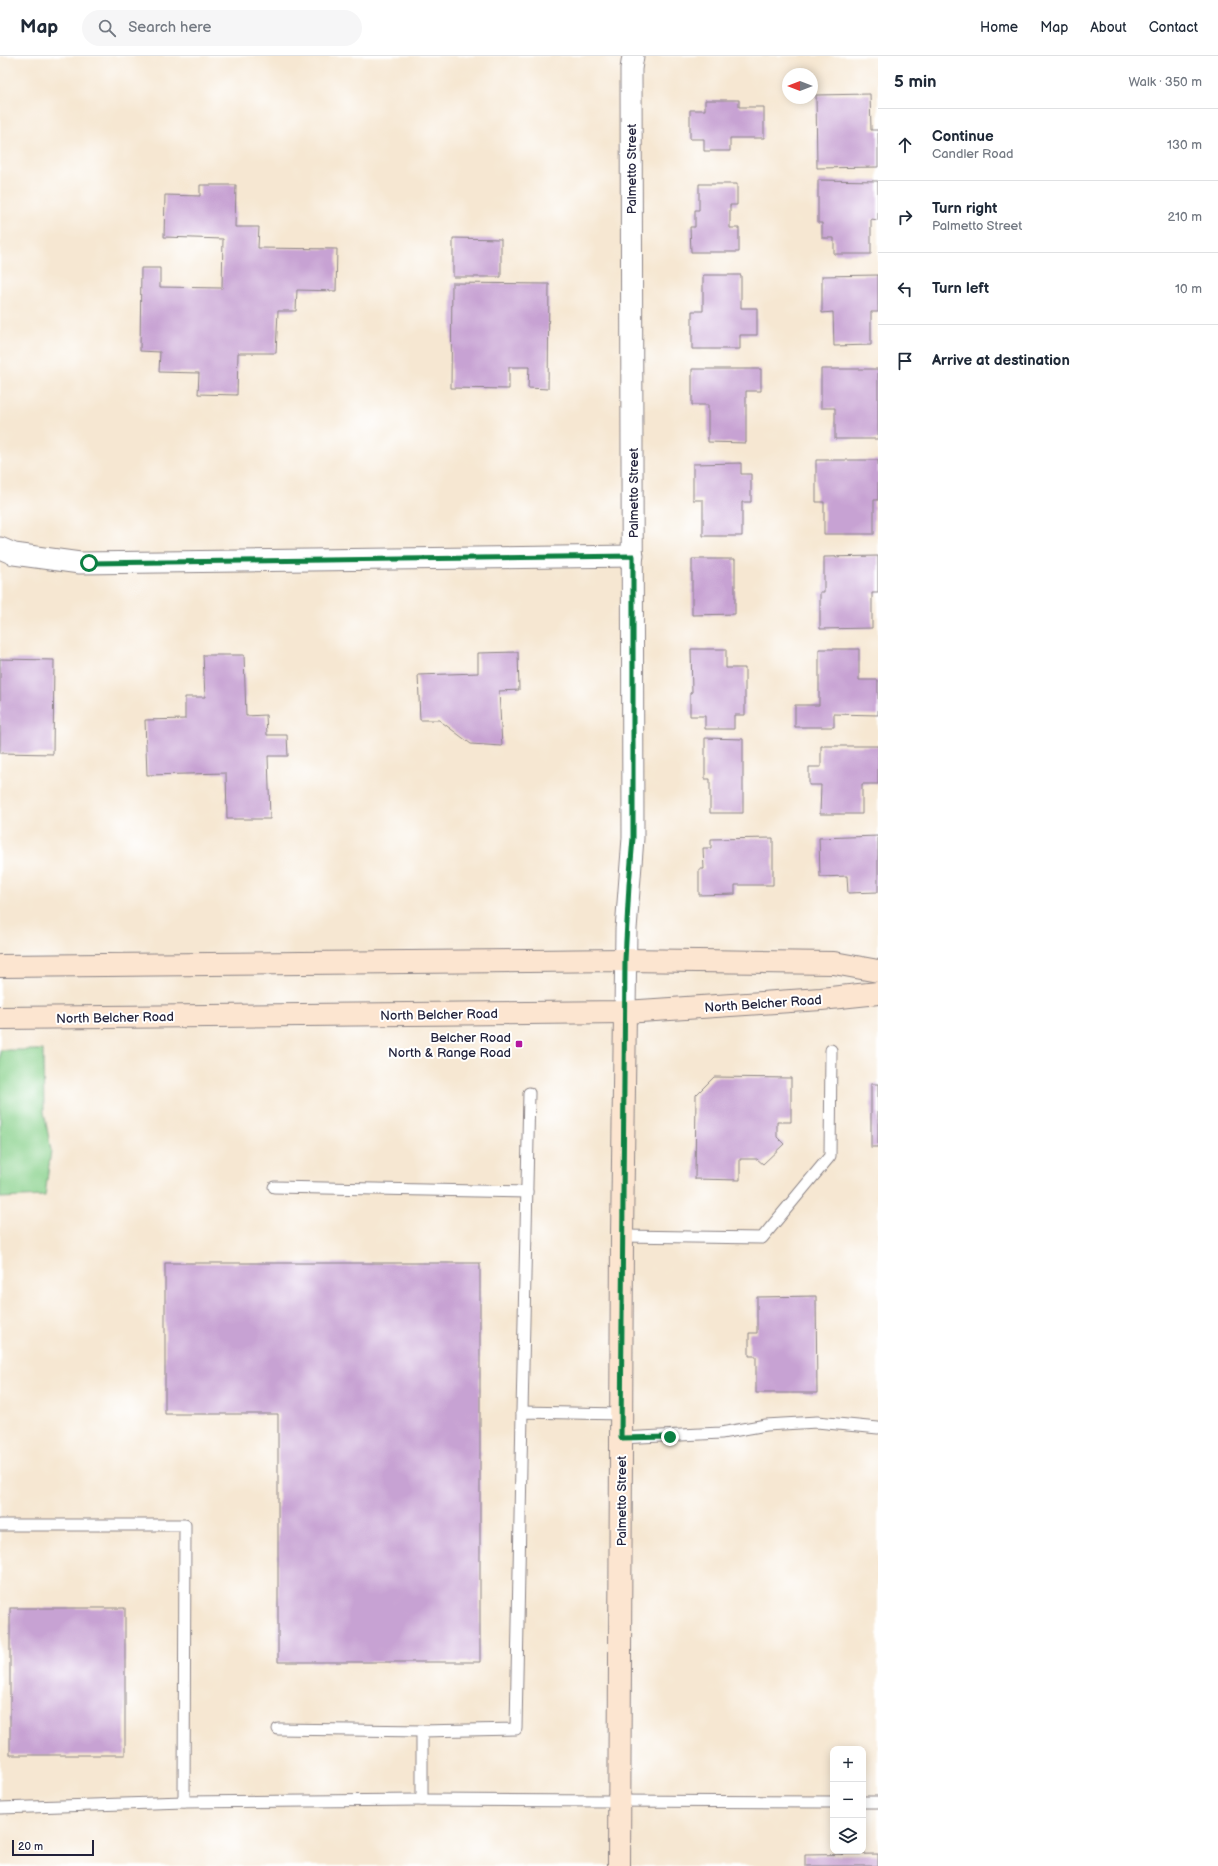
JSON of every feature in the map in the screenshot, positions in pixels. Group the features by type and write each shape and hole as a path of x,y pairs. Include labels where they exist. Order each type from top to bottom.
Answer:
{"main road":[{"path":"0,966 625,960 834,963 878,971"},
{"name":"North Belcher Road","path":"0,1018 625,1012 821,999 878,993"},
{"name":"Palmetto Street","path":"619,1866 622,1236 625,1012"}],"street":[{"name":"Palmetto Street","path":"625,1012 625,960 633,838 631,77 633,56"},
{"path":"0,548 14,554 80,563 633,556"}],"lane":[{"path":"622,1236 762,1238 830,1156 831,1050"},
{"path":"278,1730 422,1731 516,1729 529,1092"},
{"path":"274,1187 527,1192"},
{"path":"522,1412 621,1414"},
{"path":"621,1438 720,1433 766,1425 817,1422 878,1428"},
{"path":"0,1525 185,1525 184,1802"},
{"path":"422,1731 422,1800"},
{"path":"0,1808 184,1802 422,1800 830,1802"},
{"path":"866,1802 878,1802"}],"green space":[{"path":"0,1050 43,1050 44,1112 51,1150 45,1196 0,1198"}],"building":[{"path":"870,94 871,130 878,130 878,167 817,168 816,104 818,104 818,95"},
{"path":"705,100 739,100 739,107 764,107 764,138 730,138 730,151 704,151 704,139 690,139 690,110 705,110"},
{"path":"818,180 878,181 878,220 871,219 871,254 834,254 834,238 822,238 822,223 818,223"},
{"path":"699,184 737,184 737,205 730,205 730,228 739,228 739,252 691,252 690,227 695,227 695,210 699,210"},
{"path":"200,185 236,185 235,227 259,227 258,248 337,249 336,291 297,290 296,311 278,311 276,353 238,353 237,395 198,394 199,373 159,372 160,352 140,351 141,268 160,268 160,287 222,288 223,239 164,237 165,195 200,196"},
{"path":"453,238 501,239 501,277 453,277"},
{"path":"703,275 741,275 741,308 757,308 757,335 740,335 740,349 692,349 692,311 703,311"},
{"path":"878,275 878,312 871,312 871,345 834,346 833,312 822,313 822,276"},
{"path":"452,283 549,284 548,389 528,388 529,367 509,367 509,389 451,388"},
{"path":"692,369 761,369 761,391 746,391 746,443 708,442 708,405 692,405"},
{"path":"821,369 878,369 878,439 835,439 835,408 821,408"},
{"path":"816,460 878,460 878,500 874,500 874,534 824,534 824,502 816,502"},
{"path":"741,463 741,474 751,474 751,502 742,502 742,536 703,536 703,500 693,500 693,464"},
{"path":"878,556 878,593 872,593 872,628 820,629 820,592 824,592 824,557"},
{"path":"692,559 735,559 735,614 692,615"},
{"path":"691,649 726,649 726,668 745,668 745,715 734,715 734,729 705,729 705,716 690,716 690,693 692,692"},
{"path":"819,649 859,649 859,680 878,680 878,715 834,714 834,727 795,727 795,705 819,705"},
{"path":"518,652 519,690 499,691 502,746 471,744 439,720 420,720 418,675 478,673 478,653"},
{"path":"203,655 244,655 246,716 266,715 267,735 287,735 288,756 268,756 270,819 227,819 226,773 147,775 145,720 185,719 185,697 205,697"},
{"path":"0,659 54,660 53,754 0,753"},
{"path":"705,738 743,739 743,813 710,813 710,779 705,779"},
{"path":"821,746 878,746 878,784 862,784 862,814 820,814 821,785 809,785 809,767 821,767"},
{"path":"878,836 878,892 848,893 847,876 820,877 819,838"},
{"path":"773,838 773,885 735,885 735,894 699,895 699,869 704,869 703,848 711,848 711,839"},
{"path":"714,1077 791,1078 791,1122 777,1122 777,1137 784,1144 763,1164 757,1159 740,1159 740,1180 695,1179 696,1095"},
{"path":"871,1084 878,1084 878,1147 871,1147"},
{"path":"165,1263 480,1263 480,1662 278,1662 278,1414 165,1414"},
{"path":"816,1296 817,1393 756,1393 756,1356 749,1356 749,1333 757,1333 757,1297"},
{"path":"10,1608 125,1608 125,1755 10,1755"},
{"path":"878,1854 878,1866 805,1866 805,1855"}],"place":[{"name":"Belcher Road North & Range Road","path":"519,1044"}],"route":[{"path":"89,563 633,556 633,838 625,960 621,1438 670,1437"}]}
